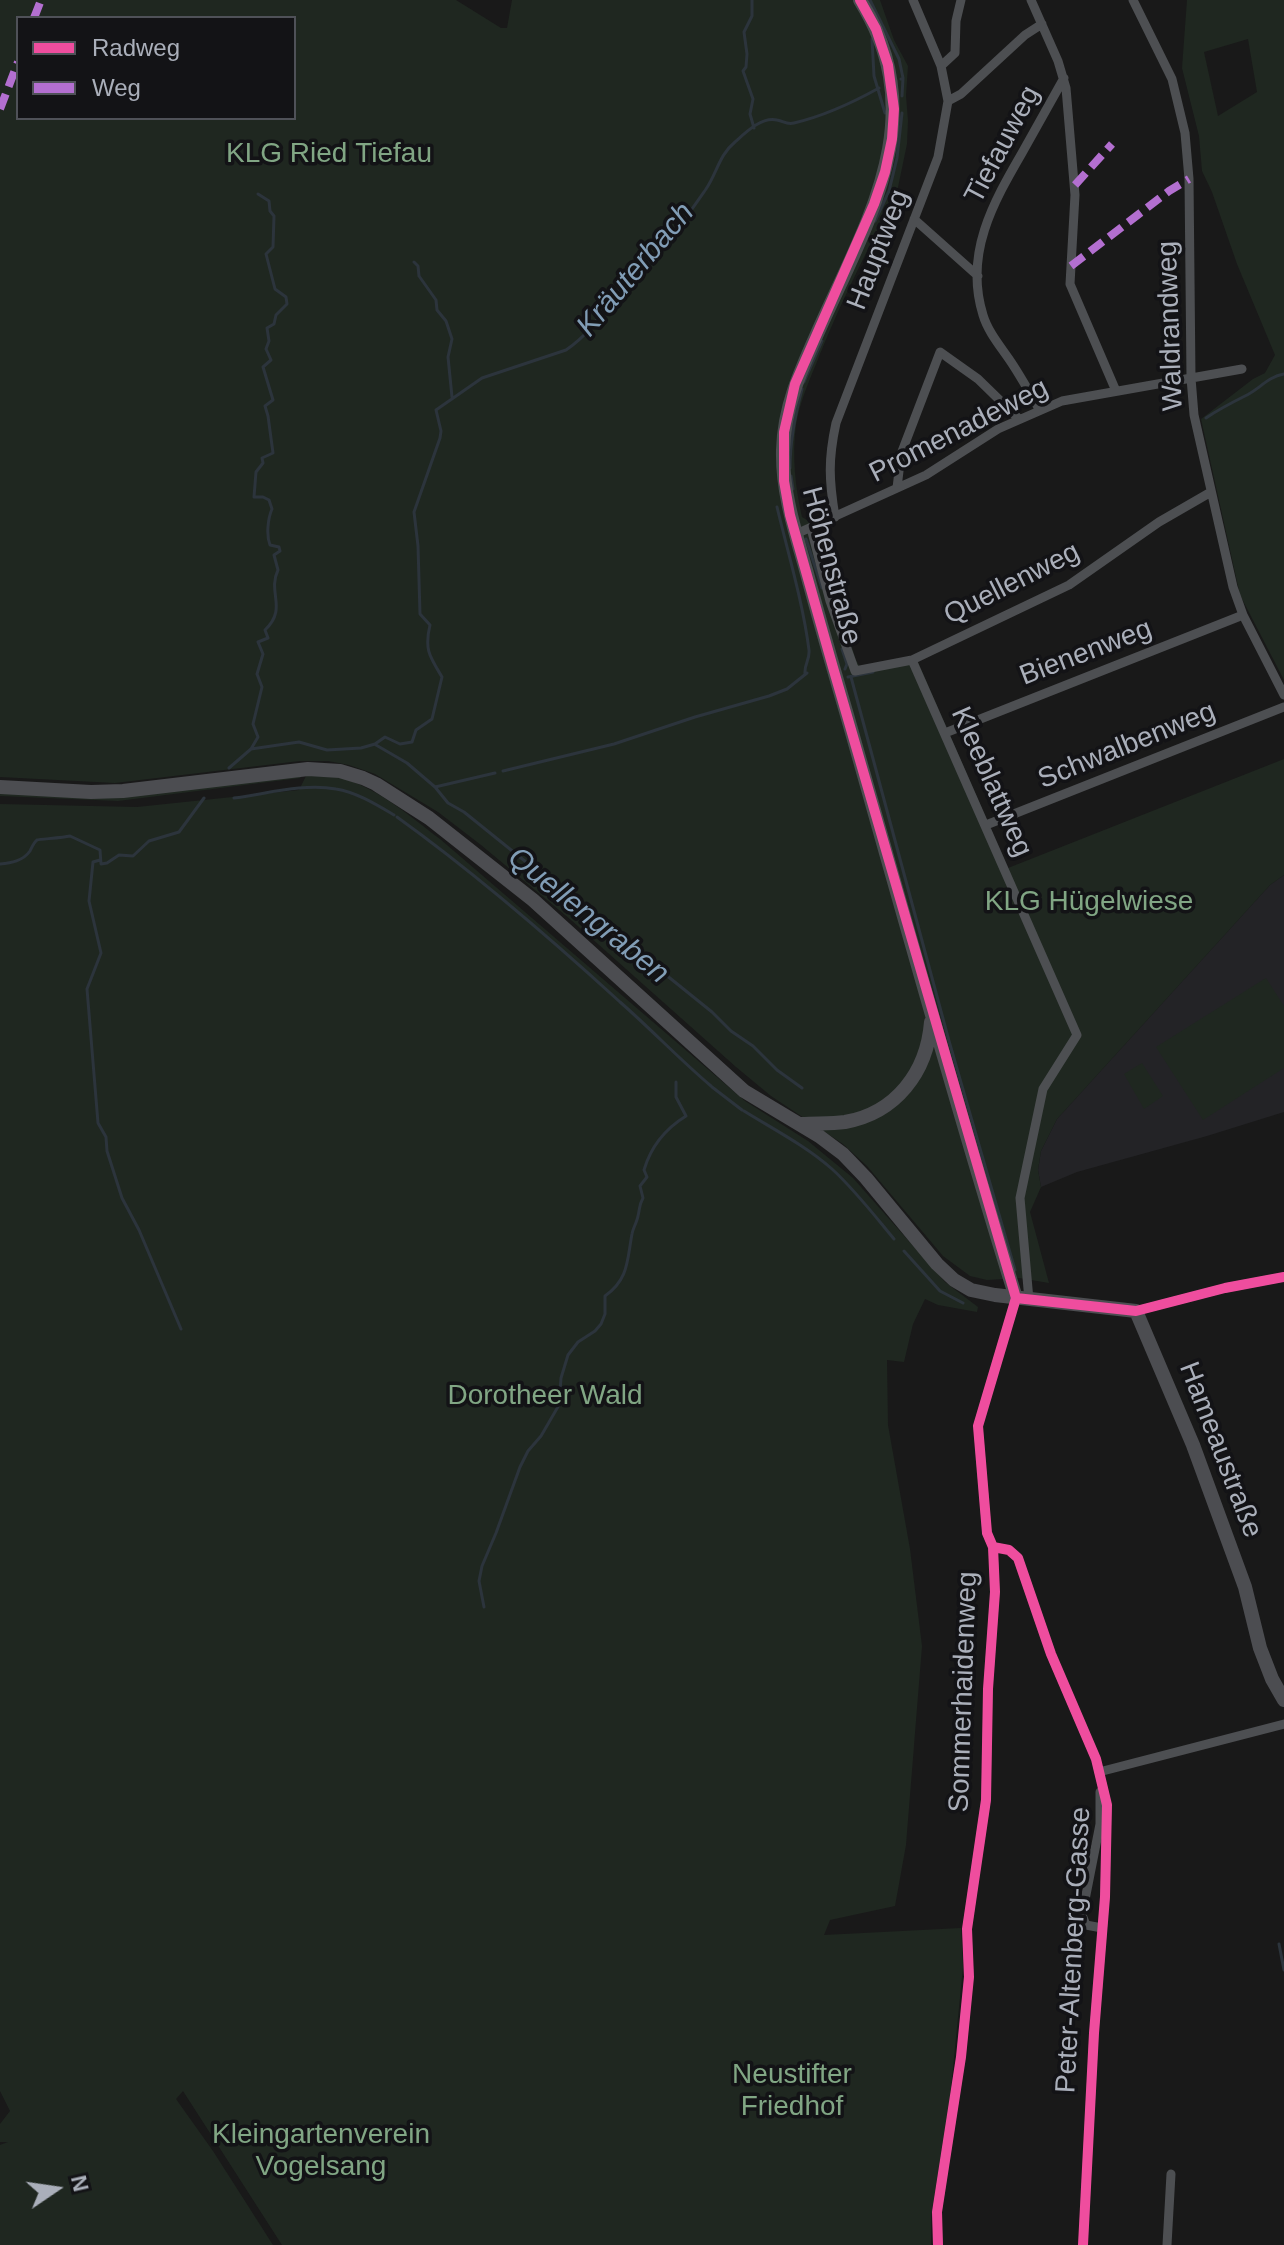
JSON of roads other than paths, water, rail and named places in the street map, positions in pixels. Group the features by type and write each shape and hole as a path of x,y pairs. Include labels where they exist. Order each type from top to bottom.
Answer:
{"main road":[{"name":"Höhenstraße","path":"800,1124 836,1123 862,1118 897,1098 922,1064 929,1044 932,1014 832,664 784,481 783,449 787,415 800,370 880,189 894,124 888,65 876,29 860,0"},
{"path":"0,787 106,792 139,790 293,769 329,769 363,778 392,793 456,838 533,900 727,1077 760,1102 832,1146 855,1166 954,1280 977,1292 1136,1311"},
{"path":"932,1014 1022,1299"},
{"name":"Hameaustraße","path":"1136,1311 1193,1445 1245,1587 1260,1648 1284,1700"}],"street":[{"name":"Hauptweg","path":"835,517 829,470 836,423 938,157 948,101 941,66 913,0"},
{"path":"941,66 955,53 956,21 961,0"},
{"path":"1031,0 1064,78 1075,195 1070,284 1116,391"},
{"name":"Waldrandweg","path":"1133,0 1167,66 1176,90 1185,133 1189,179 1194,415 1233,587 1243,615 1284,695"},
{"path":"948,101 961,94 1025,35 1042,24"},
{"name":"Tiefauweg","path":"1039,409 983,316 978,276 980,245 994,202 1064,78"},
{"path":"914,219 978,276"},
{"path":"897,488 901,454 940,352 978,379 1019,419"},
{"name":"Promenadeweg","path":"796,534 926,475 998,429 1039,409 1062,401 1242,369"},
{"name":"Quellenweg","path":"912,660 1069,585 1159,522 1211,492"},
{"path":"811,528 830,601 855,671 912,660"},
{"name":"Bienenweg","path":"945,733 1243,615"},
{"name":"Kleeblattweg","path":"912,660 1077,1035 1043,1089 1020,1198 1022,1299"},
{"name":"Schwalbenweg","path":"986,825 1284,707"},
{"path":"1136,1311 1225,1288 1284,1277"},
{"name":"Sommerhaidenweg","path":"938,2245 937,2212 961,2057 969,1977 967,1929 986,1800 988,1689 995,1592 993,1547 987,1533 978,1426 1022,1299"},
{"name":"Peter-Altenberg-Gasse","path":"993,1547 1009,1550 1018,1558 1051,1654 1086,1732 1107,1805 1083,2245"},
{"path":"1099,1772 1284,1724"},
{"name":"Peter-Altenberg-Gasse","path":"1099,1772 1100,1824 1082,1915 1086,1925 1102,1928"},
{"path":"1167,2245 1171,2174"}],"waterway":[{"path":"752,0 752,16 744,32 747,54 743,71 753,99 750,114 754,128"},
{"path":"870,0 899,59 901,79"},
{"path":"872,39 874,76 885,113"},
{"path":"902,96 903,78"},
{"name":"Kräuterbach","path":"229,768 251,749 299,742 327,750 361,748 385,737 400,744 412,742 416,730 432,719 442,677 429,653 430,625 420,614 414,512 440,438 436,410 482,378 566,350 577,342 630,277 668,241 706,189 725,153 749,130 771,119 791,123 816,117 879,88"},
{"path":"875,221 889,191 897,158 902,113"},
{"path":"251,749 258,737 253,724 262,687 257,674 263,654 258,642 268,638 265,630 275,615 275,578 278,570 274,555 280,551 269,541 272,509 269,500 254,497 256,472 263,463 262,458 273,453 265,406 273,400 263,367 271,360 266,349 269,341 267,328 274,324 276,315 287,304 286,297 275,289 266,254 273,247 274,216 269,201 258,194"},
{"path":"414,262 418,266 419,276 436,300 437,310 446,321 452,339 448,357 452,397"},
{"path":"804,382 822,341"},
{"path":"1206,418 1284,374"},
{"path":"790,468 793,428 802,389"},
{"path":"791,476 793,489"},
{"path":"777,507 806,632 809,653 805,674"},
{"path":"806,539 822,588"},
{"path":"842,649 847,664 845,669"},
{"path":"848,677 873,672"},
{"path":"503,771 614,744 769,696 787,689 807,673"},
{"path":"851,677 949,1041 1015,1270"},
{"name":"Quellengraben","path":"376,745 407,763 448,803 464,812 802,1088"},
{"path":"435,787 495,773"},
{"path":"234,798 298,788 336,789 366,799 394,815"},
{"name":"Kräuterbach","path":"0,864 24,857 37,840 70,836 100,850 101,864 119,855 133,856 149,841 179,832 204,798"},
{"path":"397,817 455,860 539,930 711,1086"},
{"path":"100,860 93,862 89,901 101,953 87,989 98,1123 106,1137 107,1151 122,1198 181,1329"},
{"path":"484,1607 479,1581 482,1566 520,1467 559,1405 561,1378 568,1355 578,1342 601,1324 605,1314 605,1296 623,1276 643,1198 640,1186 647,1177 644,1170 651,1153 665,1132 686,1116 676,1097 676,1082"},
{"path":"712,1087 742,1110"},
{"path":"744,1111 800,1145 832,1169 894,1239"},
{"path":"904,1251 940,1291 963,1303"},
{"path":"1279,1944 1284,1970"}],"park label":[{"name":"KLG Ried Tiefau","path":"329,154"},
{"name":"KLG Hügelwiese","path":"1089,902"},
{"name":"Dorotheer Wald","path":"545,1396"},
{"name":"Neustifter Friedhof","path":"792,2091"},
{"name":"Kleingartenverein Vogelsang","path":"321,2151"}]}
